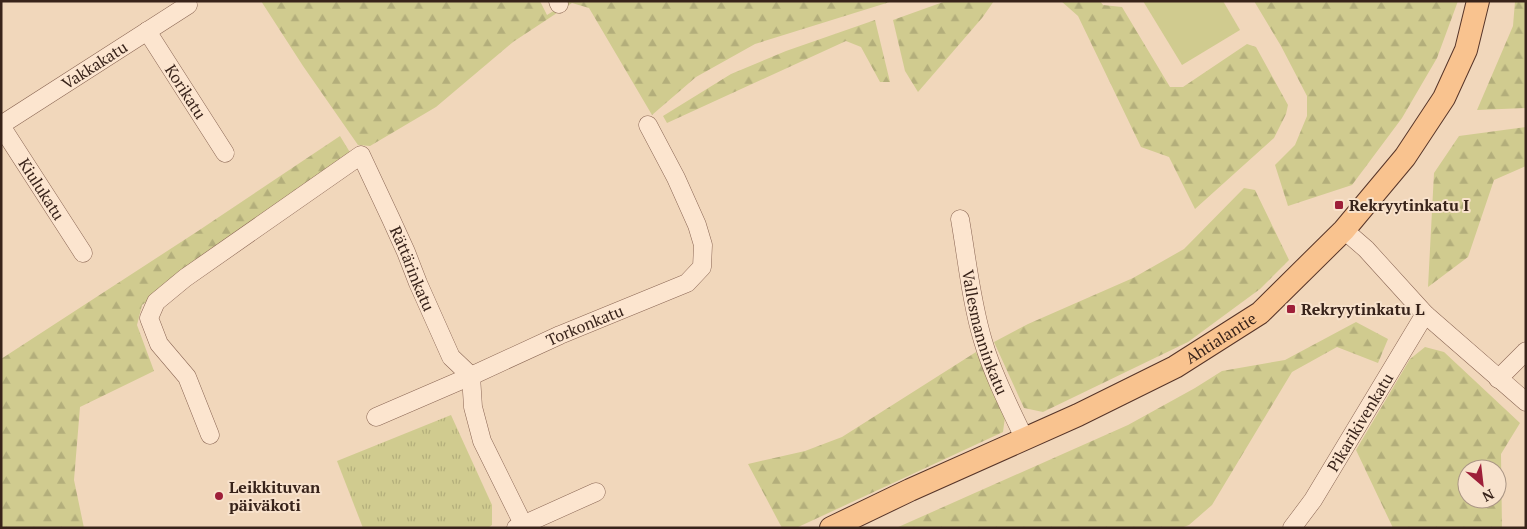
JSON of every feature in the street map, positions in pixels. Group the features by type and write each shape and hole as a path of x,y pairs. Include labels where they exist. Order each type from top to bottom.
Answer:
{"main road":[{"name":"Ahtialantie","path":"831,528 910,490 1025,440 1175,367 1260,313 1344,230 1406,157 1444,98 1466,50 1478,1"}],"street":[{"name":"Vakkakatu","path":"1,126 188,5"},
{"name":"Korikatu","path":"147,31 225,153"},
{"name":"Torkonkatu","path":"471,376 560,335 686,283 702,267 703,245 697,225 676,178 648,125"},
{"name":"Kiulukatu","path":"1,126 83,253"},
{"name":"Rättärinkatu","path":"210,435 186,377 159,344 148,318 156,302 185,278 360,155 392,219 451,357 471,376"},
{"name":"Vallesmanninkatu","path":"960,219 972,292 983,340 1004,395 1025,440"},
{"path":"1344,230 1366,249 1424,314 1526,402"},
{"name":"Pikarikivenkatu","path":"1292,528 1313,500 1424,314"},
{"path":"1498,379 1526,351"},
{"path":"376,417 471,376 473,406 482,440 521,527 596,492"}],"green space":[{"path":"261,1 540,1 547,15 566,3 566,1 893,1 755,44 696,77 652,115 589,8 572,3 513,42 436,107 370,146 358,145"},
{"path":"946,1 994,1 982,18 918,92 905,71 893,20"},
{"path":"1061,1 1100,1 1103,5 1122,7 1170,87 1183,87 1247,44 1256,47 1288,105 1286,114 1274,138 1195,209 1169,157 1141,147 1078,16"},
{"path":"1143,1 1223,1 1240,30 1182,65"},
{"path":"1254,1 1458,1 1437,58 1402,118 1352,185 1288,206 1275,165 1295,145 1307,116 1307,96 1281,46"},
{"path":"1515,1 1526,1 1526,108 1477,110 1513,26"},
{"path":"875,20 890,82 880,82 861,47 846,41 667,123 663,116 731,74 786,51"},
{"path":"1526,127 1526,166 1494,180 1468,257 1428,287 1434,173 1459,136"},
{"path":"340,136 351,154 142,305 137,325 154,371 80,407 74,480 84,528 1,528 1,359"},
{"path":"1244,188 1255,190 1289,260 1260,289 1188,342 1043,412 1024,408 994,342 1028,324 1133,278 1184,249"},
{"path":"1356,322 1388,339 1378,363 1337,347 1292,372 1212,505 1189,525 1181,528 896,528 1128,425 1222,371 1285,360"},
{"path":"1425,347 1444,352 1520,423 1501,454 1501,459 1457,459 1457,509 1502,509 1502,528 1393,528 1356,450 1410,359"},
{"path":"976,352 1005,417 1003,432 796,528 782,528 748,464 805,451 842,437"},
{"path":"451,415 492,505 492,525 488,528 363,528 337,461"}],"place":[{"name":"Rekryytinkatu I","path":"1339,205"},
{"name":"Rekryytinkatu L","path":"1291,309"},
{"name":"Leikkituvan päiväkoti","path":"219,496"}]}
